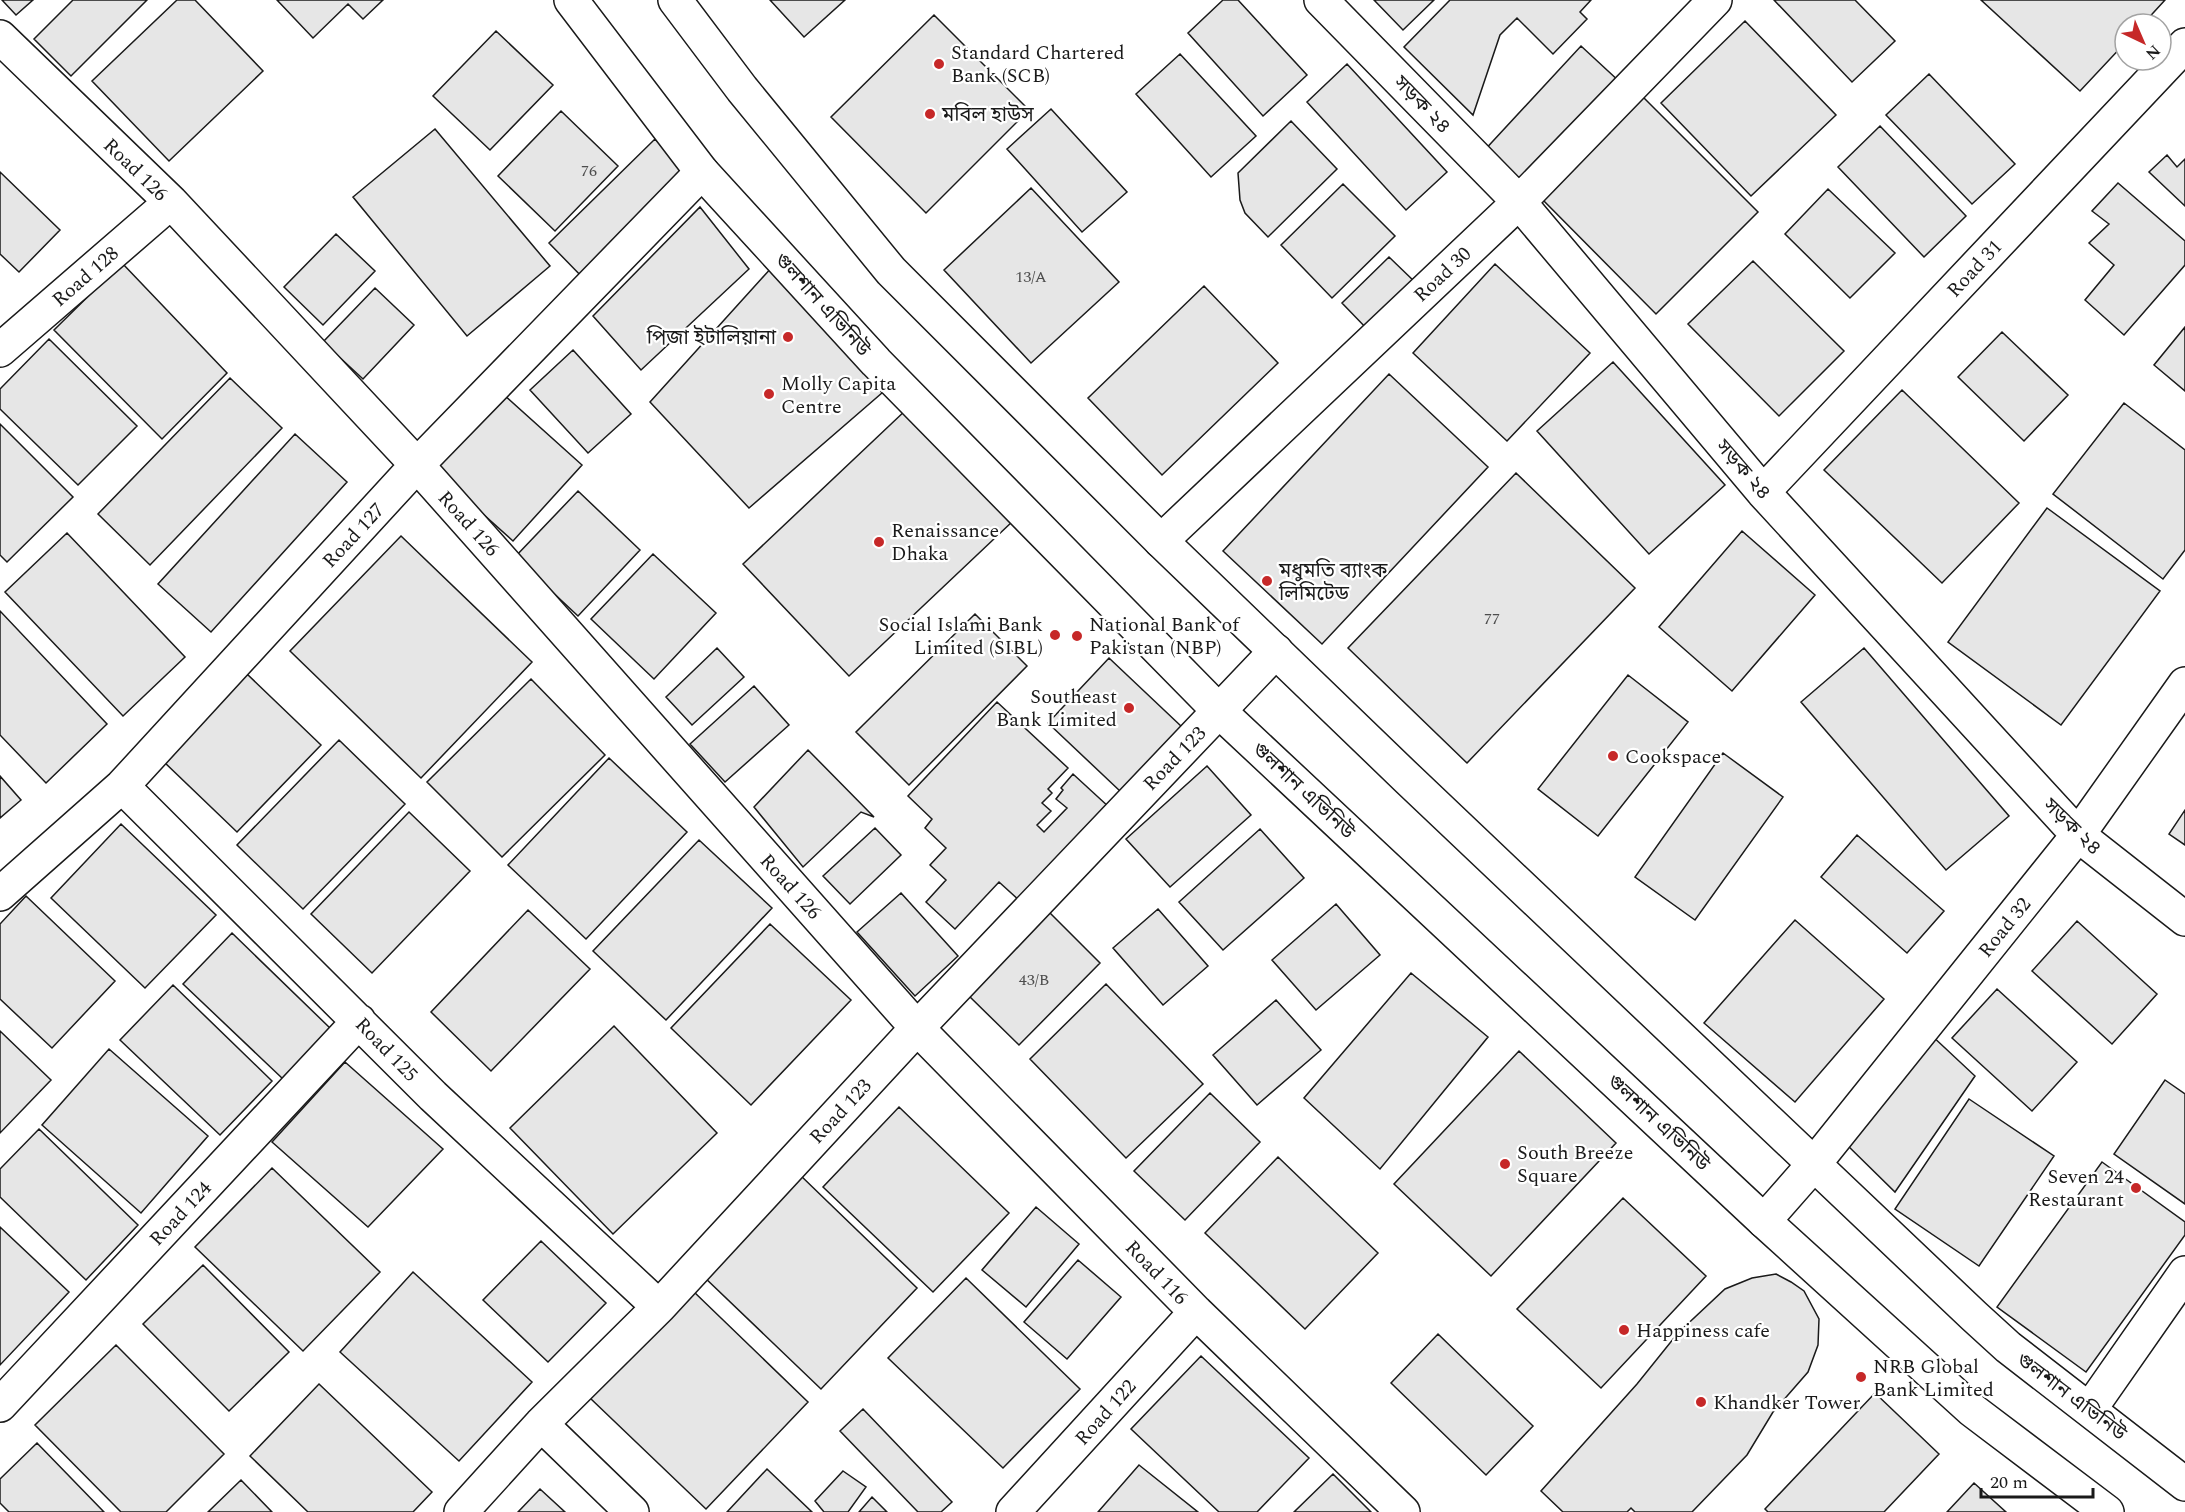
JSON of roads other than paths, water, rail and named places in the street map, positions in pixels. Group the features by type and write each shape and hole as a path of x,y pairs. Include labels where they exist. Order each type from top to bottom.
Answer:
{"street":[{"name":"গুলশান এভিনিউ","path":"571,0 702,172 876,362 1219,711 1764,1221 1972,1410 2106,1512"},
{"name":"গুলশান এভিনিউ","path":"675,0 742,89 891,271 1161,541 2008,1347 2185,1484"},
{"name":"সড়ক ২৪","path":"1321,0 1519,202 1763,492 2078,835 2185,919"},
{"name":"Road 30","path":"1161,541 1519,202 1715,0"},
{"name":"Road 126","path":"0,37 171,202 417,465 917,1028"},
{"name":"Road 31","path":"1763,492 2185,45"},
{"name":"Road 127","path":"0,894 122,786 417,465 702,172"},
{"name":"Road 128","path":"0,350 171,202"},
{"name":"Road 123","path":"461,1512 541,1424 659,1307 917,1028 1276,651"},
{"name":"Road 32","path":"1764,1221 1814,1164 2078,835 2185,684"},
{"name":"Road 125","path":"122,786 434,1096 659,1307"},
{"name":"Road 124","path":"0,1405 359,1021"},
{"name":"Road 116","path":"917,1028 1196,1312 1403,1512"},
{"path":"2090,1409 2185,1273"},
{"name":"Road 122","path":"1013,1512 1196,1312"},
{"path":"541,1424 632,1512"}],"place":[{"name":"Standard Chartered Bank (SCB)","path":"939,64"},
{"name":"মবিল হাউস","path":"930,114"},
{"name":"পিজা ইটালিয়ানা","path":"788,337"},
{"name":"Molly Capita Centre","path":"769,394"},
{"name":"Renaissance Dhaka","path":"879,542"},
{"name":"মধুমতি ব্যাংক লিমিটেড","path":"1267,581"},
{"name":"Social Islami Bank Limited (SIBL)","path":"1055,635"},
{"name":"National Bank of Pakistan (NBP)","path":"1077,636"},
{"name":"Southeast Bank Limited","path":"1129,708"},
{"name":"Cookspace","path":"1613,756"},
{"name":"South Breeze Square","path":"1505,1164"},
{"name":"Seven 24 Restaurant","path":"2136,1188"},
{"name":"Happiness cafe","path":"1624,1330"},
{"name":"NRB Global Bank Limited","path":"1861,1377"},
{"name":"Khandker Tower","path":"1701,1402"}]}
